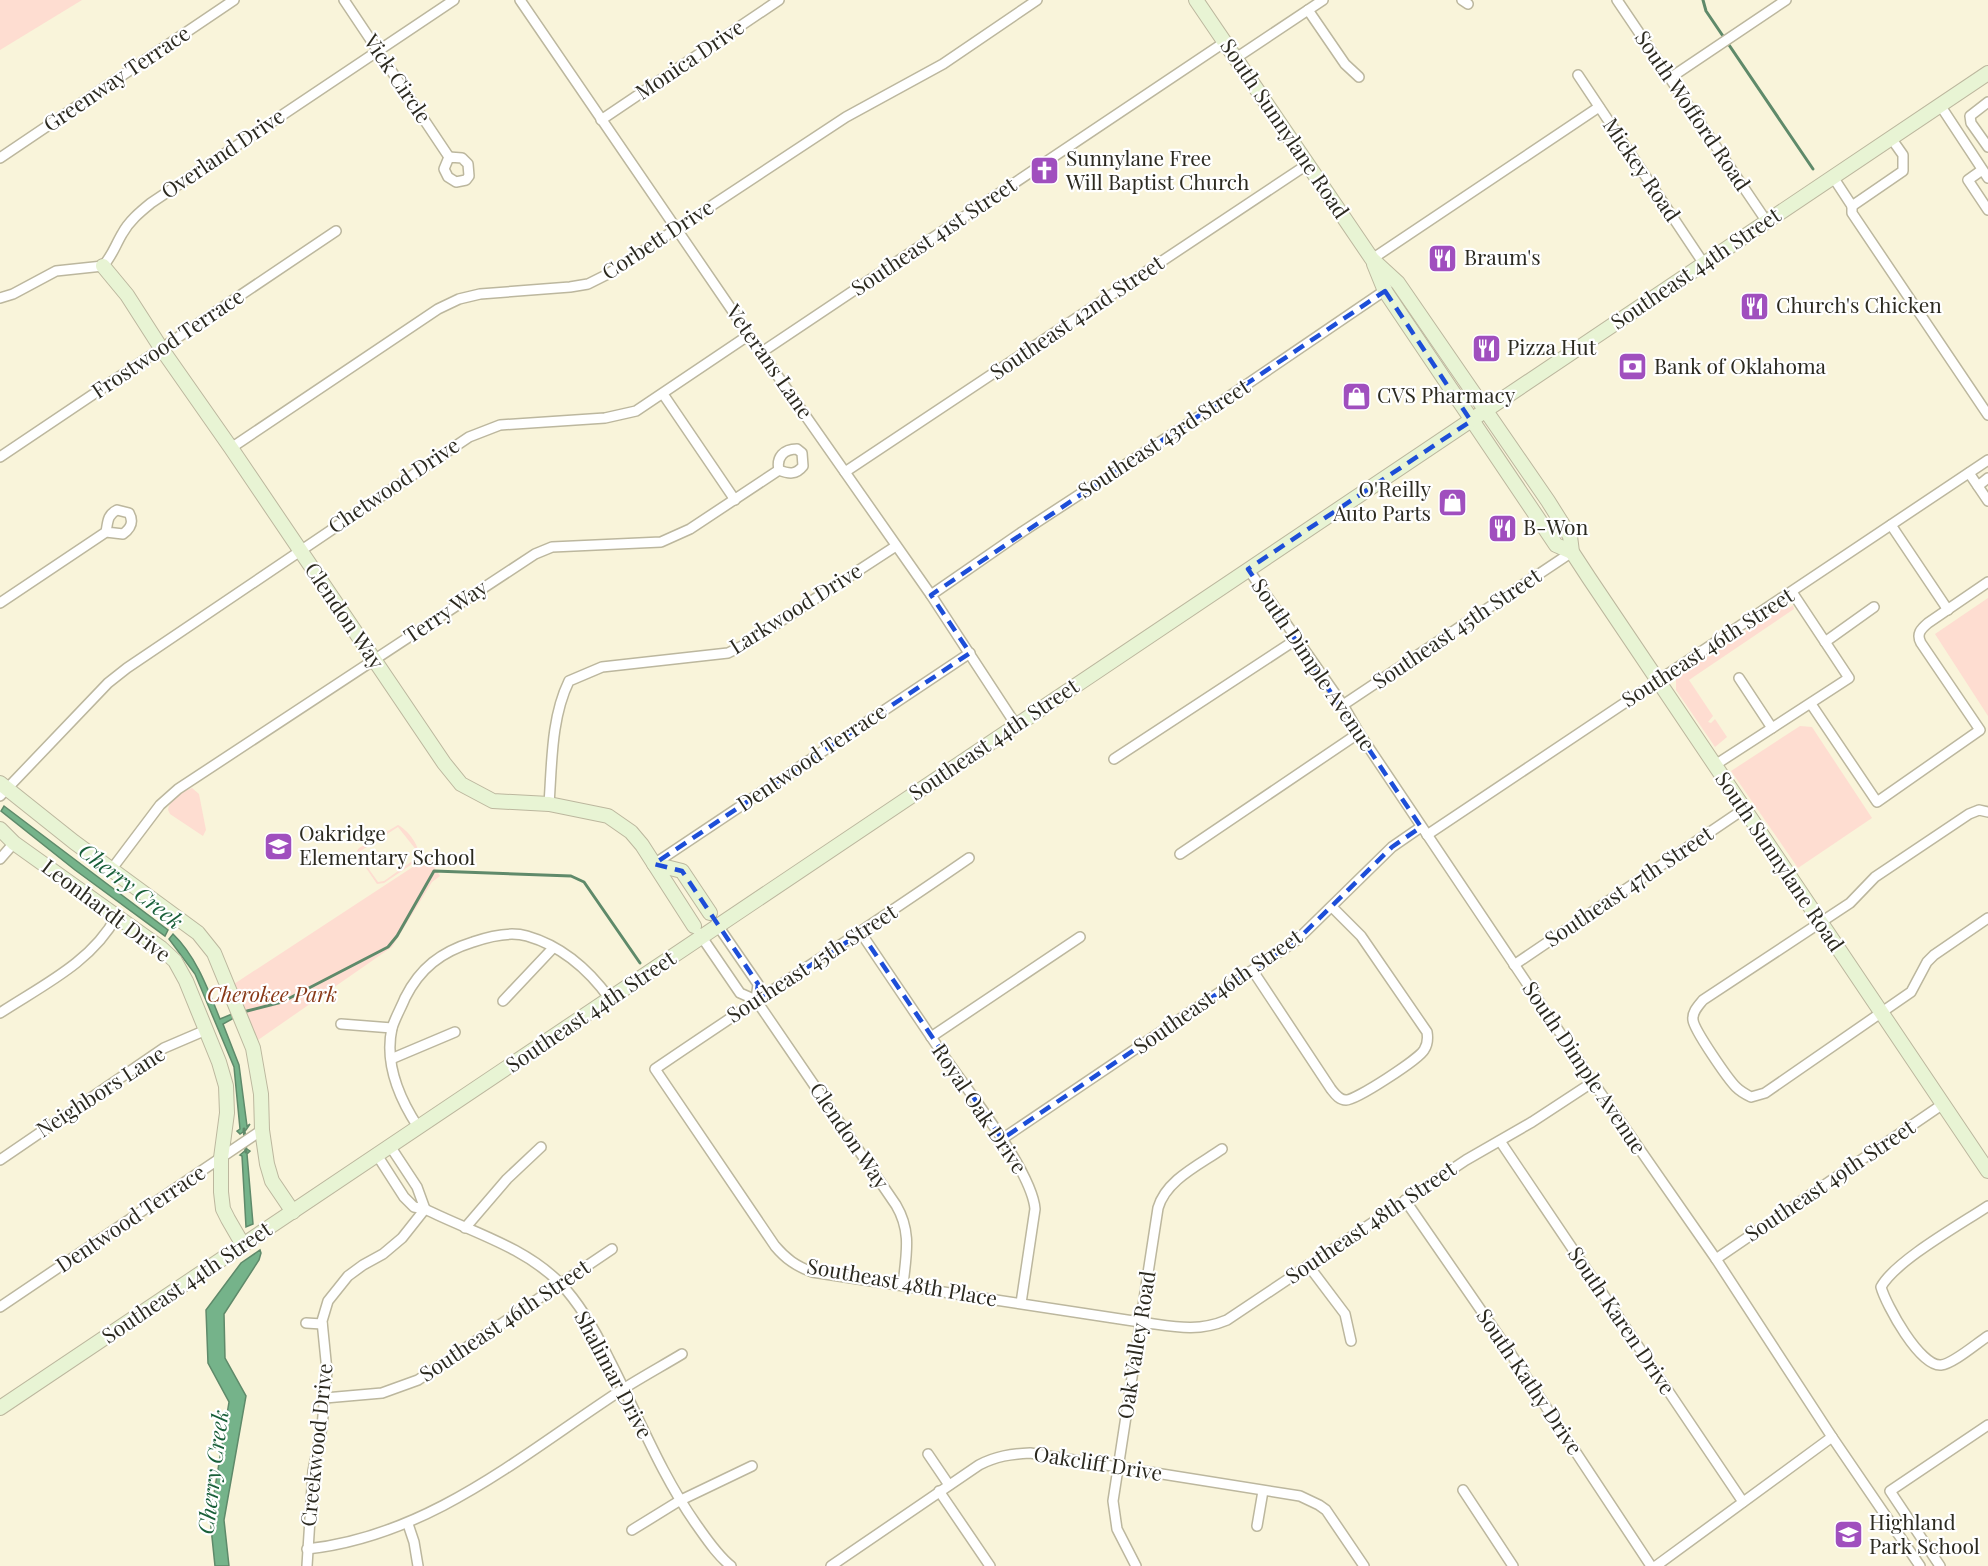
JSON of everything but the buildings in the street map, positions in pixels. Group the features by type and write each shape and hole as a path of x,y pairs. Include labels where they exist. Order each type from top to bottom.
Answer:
{"main road":[{"name":"South Sunnylane Road","path":"1196,0 1372,259 1398,283 1486,410 1570,536 1572,552 1657,681 1988,1171"},
{"name":"Southeast 44th Street","path":"0,1408 609,999 698,931 718,926 1988,73"},
{"name":"South Sunnylane Road","path":"1372,259 1384,291 1472,421 1556,544 1572,552"},
{"name":"Clendon Way","path":"103,266 127,295 444,764 461,784 493,801 549,804 608,816 631,832 642,845 698,931"},
{"name":"Leonhardt Drive","path":"2,790 198,933 214,953 253,1048 261,1094 262,1130 272,1182 292,1212"},
{"name":"Leonhardt Drive","path":"0,829 14,843 176,961 206,1030 226,1086 227,1113 221,1158 223,1209 243,1245"},
{"name":"Clendon Way","path":"654,864 682,871 710,914"},
{"path":"677,900 693,889"}],"street":[{"name":"Greenway Terrace","path":"0,158 234,0"},
{"name":"Vick Circle","path":"344,0 449,157"},
{"name":"Overland Drive","path":"103,266 113,254 122,233 136,214 454,0"},
{"name":"Monica Drive","path":"601,120 779,0"},
{"name":"Corbett Drive","path":"231,448 438,309 459,299 480,294 588,284 608,274 846,117 943,64 1037,0"},
{"path":"1236,58 1323,0"},
{"name":"South Wofford Road","path":"1617,0 1767,222"},
{"path":"1670,78 1786,0"},
{"name":"Veterans Lane","path":"526,2 601,120 931,595 1016,725"},
{"path":"1308,10 1345,64 1359,77"},
{"name":"Southeast 41st Street","path":"762,352 1225,42"},
{"name":"Mickey Road","path":"1578,75 1704,264"},
{"path":"1988,102 1970,116 1971,123 1988,147"},
{"path":"1940,105 1988,178"},
{"path":"1372,259 1599,107"},
{"path":"1963,141 1977,132"},
{"path":"1852,206 1903,171 1903,155 1891,138"},
{"name":"Southeast 42nd Street","path":"845,472 1308,164"},
{"path":"1982,170 1968,180 1988,210"},
{"path":"1833,177 1852,206 1852,213 1988,415"},
{"name":"Frostwood Terrace","path":"0,457 336,231"},
{"path":"0,298 13,294 56,271 103,266"},
{"name":"Southeast 43rd Street","path":"931,595 1022,532 1398,283"},
{"name":"Chetwood Drive","path":"2,790 108,683 126,668 469,437 500,425 605,418 636,411 749,335"},
{"path":"663,394 735,500"},
{"name":"Southeast 46th Street","path":"1002,1139 1297,940 1392,847 1424,831 1657,681 1988,460"},
{"name":"Terry Way","path":"111,870 160,805 178,789 535,554 552,547 661,542 690,529 778,470"},
{"path":"1969,473 1988,501"},
{"path":"1977,486 1988,478"},
{"path":"1891,525 1948,610"},
{"path":"0,603 106,532"},
{"name":"Larkwood Drive","path":"549,804 556,720 562,694 568,681 602,667 728,653 744,645 896,546"},
{"name":"Southeast 45th Street","path":"1343,705 1572,552"},
{"name":"South Dimple Avenue","path":"1248,569 1343,705 1424,831 1593,1082 1716,1259 1920,1566"},
{"path":"1811,704 1877,802 1980,730 1919,637 1922,628 1988,582"},
{"path":"1715,765 1849,678 1792,592"},
{"path":"1825,642 1874,607"},
{"path":"1114,759 1297,639"},
{"name":"Dentwood Terrace","path":"654,864 970,653"},
{"path":"1739,678 1772,728"},
{"path":"1180,854 1359,733"},
{"name":"Southeast 47th Street","path":"1514,965 1744,809"},
{"path":"1988,813 1979,810 1969,814 1875,877 1850,903 1703,1000 1695,1008 1693,1020 1699,1034 1734,1085 1751,1097 1765,1093 1911,992 1927,962 1934,955 1988,918"},
{"path":"0,859 14,843"},
{"name":"Southeast 45th Street","path":"655,1069 756,1000 861,933 969,858"},
{"path":"1253,971 1331,1089 1340,1098 1346,1100 1358,1097 1419,1056 1427,1044 1426,1032 1361,936 1332,907"},
{"name":"Clendon Way","path":"710,914 758,984 756,1000"},
{"path":"0,1013 82,958 106,934 116,917"},
{"name":"Clendon Way","path":"698,931 740,993 756,1000 904,1218 907,1237 903,1285"},
{"name":"Royal Oak Drive","path":"861,933 1002,1139 1034,1198 1035,1209 1021,1303"},
{"path":"418,1127 403,1103 391,1059 392,1028 408,993 426,967 453,948 495,935 526,936 553,948 579,964 609,999"},
{"path":"931,1037 1080,937"},
{"path":"503,1001 553,948"},
{"path":"341,1024 392,1028"},
{"name":"Neighbors Lane","path":"0,1160 164,1048 206,1030"},
{"path":"391,1059 454,1032"},
{"name":"Southeast 48th Place","path":"655,1069 786,1259 812,1272 1140,1322"},
{"name":"Southeast 48th Street","path":"1140,1322 1191,1328 1227,1320 1466,1160 1593,1082"},
{"name":"Southeast 49th Street","path":"1716,1259 1943,1104"},
{"name":"Dentwood Terrace","path":"0,1307 262,1130"},
{"name":"South Karen Drive","path":"1500,1141 1743,1502"},
{"path":"390,1146 417,1187 426,1209"},
{"path":"465,1228 507,1179 541,1147"},
{"name":"Oak Valley Road","path":"1136,1566 1121,1538 1115,1520 1113,1501 1160,1201 1173,1183 1222,1149"},
{"name":"Shalimar Drive","path":"376,1155 404,1197 414,1207 426,1209 520,1251 560,1283 591,1323 664,1475 679,1501 730,1566"},
{"name":"South Kathy Drive","path":"1405,1200 1507,1348 1651,1566"},
{"path":"1988,1206 1900,1265 1887,1277 1881,1287 1890,1311 1929,1363 1941,1365 1950,1362 1988,1336"},
{"name":"Creekwood Drive","path":"307,1566 313,1471 322,1427 327,1371 322,1324 328,1301 348,1276 383,1254 402,1238 426,1209"},
{"name":"Southeast 46th Street","path":"324,1398 382,1393 418,1380 612,1250"},
{"path":"1308,1264 1345,1314 1351,1341"},
{"path":"306,1323 322,1324"},
{"path":"307,1549 377,1536 408,1524 500,1473 624,1388 682,1354"},
{"path":"1940,1566 1890,1491 1988,1425"},
{"path":"1656,1566 1833,1437"},
{"name":"Oakcliff Drive","path":"831,1566 979,1465 992,1458 1009,1454 1030,1453 1300,1496 1319,1505 1332,1517 1364,1566"},
{"path":"928,1454 949,1485"},
{"path":"632,1530 679,1501 752,1466"},
{"path":"1462,1490 1513,1566"},
{"path":"939,1491 990,1566"},
{"path":"1257,1526 1263,1491"},
{"path":"408,1524 418,1566"}],"highlighted area":[{"path":"1385,291 1471,421 1248,569 1421,827 1392,847 1297,940 1002,1139 861,933 756,1000 758,984 682,871 654,864 970,653 931,595"}],"green space":[{"path":"0,0 82,0 0,50"},
{"path":"1988,598 1988,716 1935,634"},
{"path":"1786,604 1789,608 1793,605 1794,609 1689,680 1713,716 1708,722 1711,723 1715,719 1727,737 1715,747 1676,690 1676,678"},
{"path":"1800,726 1812,727 1872,818 1798,868 1731,771"},
{"path":"192,788 199,794 206,830 203,836 170,814 168,810 174,799"},
{"path":"398,825 414,840 419,856 418,860 384,883 377,884 360,859 357,851","holes":["398,827 417,851 418,857 384,881 378,882 359,852"]},
{"name":"Cherokee Park","path":"428,857 440,876 432,882 392,947 258,1040 234,984"}],"shaded area":[{"path":"4,806 168,930 165,936 75,870 1,811"},
{"path":"173,934 195,963 220,1019 232,1014 234,1018 223,1024 239,1065 247,1126 250,1124 240,1134 237,1131 240,1129 234,1067 195,974 169,939"},
{"path":"247,1149 250,1151 247,1154 253,1224 246,1227 242,1156 240,1155"},
{"path":"260,1250 259,1260 224,1314 225,1358 246,1396 224,1520 229,1566 215,1566 210,1518 229,1402 208,1363 206,1310 241,1263"}],"waterway":[{"path":"1703,0 1706,11 1813,169"},
{"path":"247,1011 282,1002 388,947 397,936 434,871 571,876 584,882 640,963"},
{"name":"Cherry Creek","path":"244,1129 246,1152"}],"place":[{"name":"Sunnylane Free Will Baptist Church","path":"1045,171"},
{"name":"Braum's","path":"1443,258"},
{"name":"Church's Chicken","path":"1755,306"},
{"name":"Pizza Hut","path":"1486,348"},
{"name":"Bank of Oklahoma","path":"1633,367"},
{"name":"CVS Pharmacy","path":"1356,396"},
{"name":"O'Reilly Auto Parts","path":"1452,502"},
{"name":"B-Won","path":"1502,528"},
{"name":"Oakridge Elementary School","path":"278,846"},
{"name":"Highland Park School","path":"1848,1535"}]}
